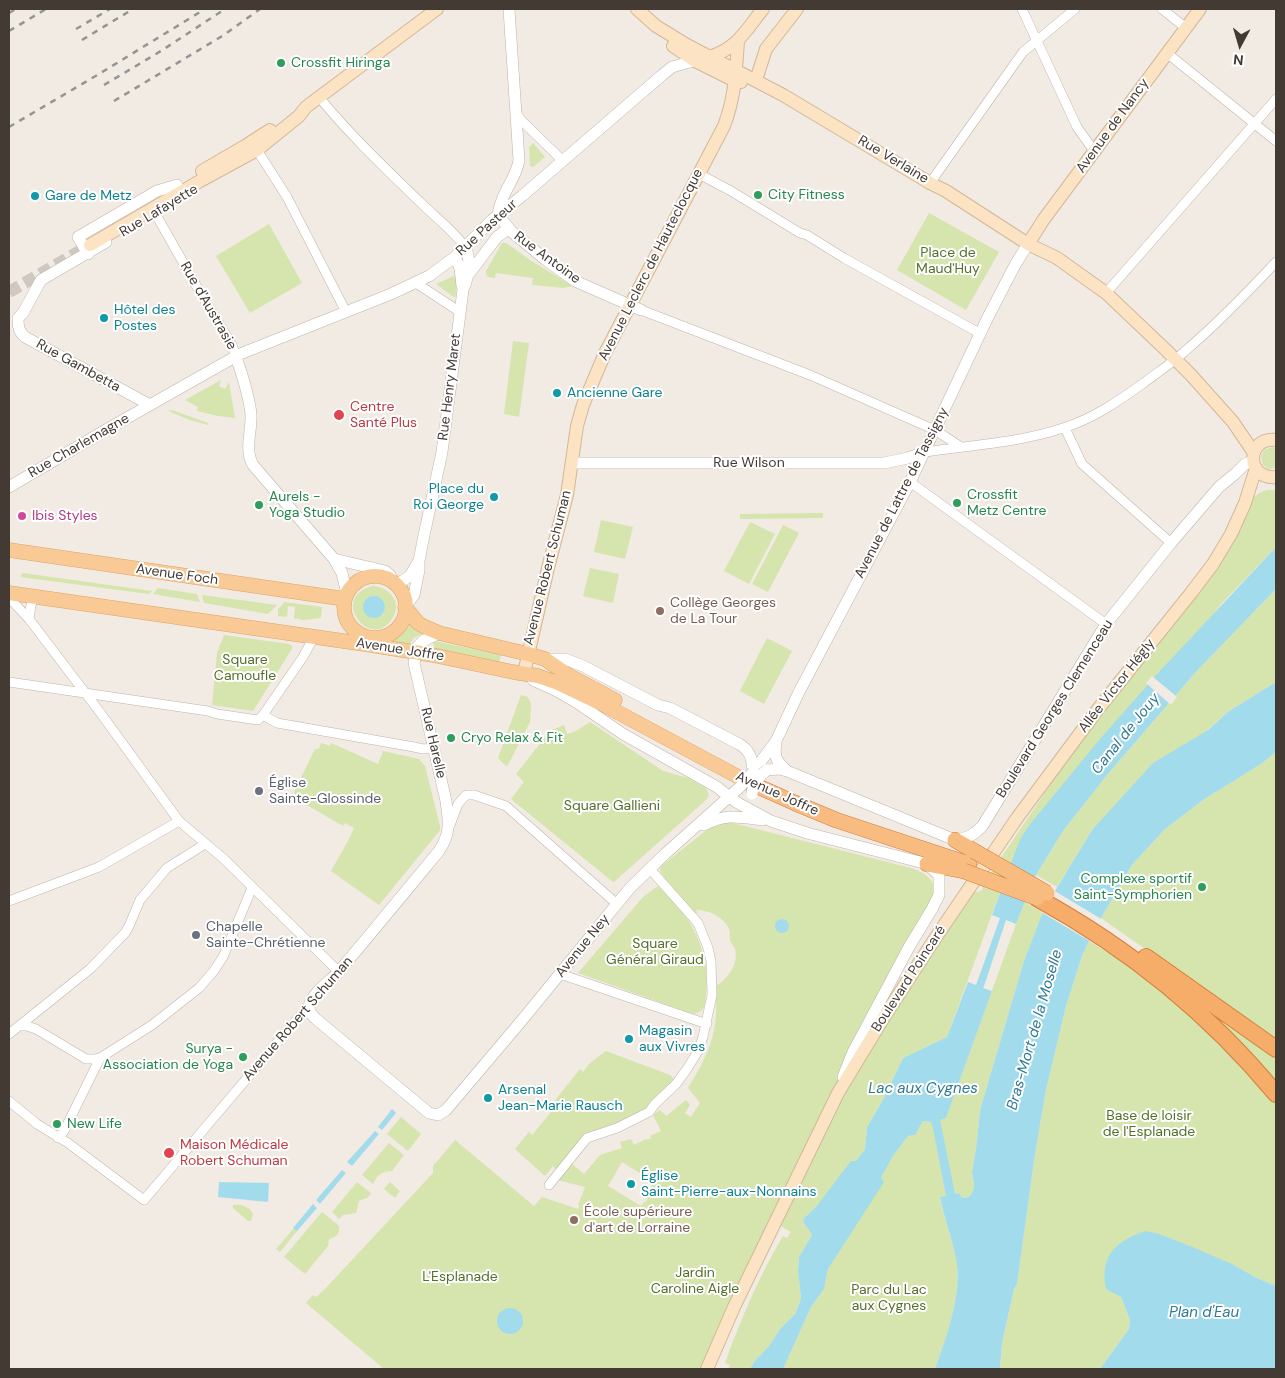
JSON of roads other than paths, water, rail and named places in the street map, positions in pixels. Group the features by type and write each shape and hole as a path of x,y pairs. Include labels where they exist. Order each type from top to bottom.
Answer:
{"highway":[{"name":"Avenue Joffre","path":"757,776 795,803 836,820 972,863"},
{"name":"Avenue Joffre","path":"757,776 842,815 972,863"},
{"path":"955,840 972,863 1042,896"},
{"path":"927,864 972,863 1042,896 1071,907 1122,945 1276,1049"},
{"path":"1122,945 1201,1015 1232,1045 1276,1094"}],"main road":[{"name":"Rue Lafayette","path":"86,243 228,166 258,144 296,111 306,107 437,9"},
{"path":"637,9 656,26 709,57 745,83 756,80 766,49 797,9"},
{"path":"709,57 720,54 738,41 763,9"},
{"name":"Avenue de Nancy","path":"1028,244 1094,151 1200,9"},
{"name":"Avenue Leclerc de Hauteclocque","path":"572,463 577,426 583,405 605,353 635,308 730,111 736,76 738,41"},
{"path":"672,45 695,61 736,76"},
{"name":"Rue Verlaine","path":"756,80 946,191 1028,244 1057,258 1106,293 1175,360 1233,422"},
{"name":"Rue Lafayette","path":"86,243 177,185 258,144"},
{"path":"1233,422 1273,440"},
{"path":"1233,422 1264,476 1273,477"},
{"path":"1254,461 1256,448 1273,440"},
{"name":"Allée Victor Hégly","path":"972,863 1036,791 1098,709 1213,564 1231,534 1245,503 1254,461"},
{"name":"Avenue Robert Schuman","path":"524,673 556,533 567,495 572,463"},
{"name":"Allée Victor Hégly","path":"1245,503 1273,477"},
{"name":"Avenue Foch","path":"9,550 346,596"},
{"path":"379,577 391,581 395,585 404,598 403,620 397,629 388,635 371,641 348,623 345,614 346,596 353,584 366,578 379,577"},
{"path":"9,593 314,637"},
{"name":"Avenue Joffre","path":"405,607 418,623 439,634 545,659 568,675 757,776"},
{"name":"Avenue Joffre","path":"314,637 335,640 371,641 416,652 538,676 558,683 757,776"},
{"name":"Boulevard Poincaré","path":"707,1369 734,1307 838,1093 894,1001 972,863"}],"street":[{"path":"498,216 505,192 518,168 518,136 509,9"},
{"path":"1022,9 1076,127 1094,151"},
{"path":"930,183 1023,52 1075,9"},
{"path":"1162,9 1186,28"},
{"path":"656,26 672,45 674,56 672,68"},
{"path":"1167,53 1276,141"},
{"name":"Rue Pasteur","path":"150,405 246,351 346,312 429,276 455,258 498,216 654,82 672,68 709,57"},
{"path":"319,97 343,124 465,247"},
{"path":"1106,293 1276,99"},
{"path":"515,112 563,162"},
{"path":"258,144 346,312"},
{"name":"Rue Lafayette","path":"86,243 155,213 216,176 228,166"},
{"path":"699,174 732,191 844,258 981,334"},
{"name":"Rue d'Austrasie","path":"155,213 232,345 240,368 250,413 248,454 253,465 334,559"},
{"name":"Rue Antoine","path":"498,216 508,228 546,260 575,281 635,308"},
{"path":"469,274 497,237 508,228"},
{"name":"Rue Gambetta","path":"86,243 41,280 23,313 18,318 20,333 150,405"},
{"name":"Avenue de Lattre de Tassigny","path":"757,776 799,692 910,482 1012,269 1028,244"},
{"name":"Rue Henry Maret","path":"419,561 440,462 463,290 469,274 469,257 465,247"},
{"name":"Rue Henry Maret","path":"455,258 460,268 463,290"},
{"path":"925,452 1041,435 1065,428 1120,400 1175,360 1223,316 1276,262"},
{"path":"416,282 460,312"},
{"path":"635,308 810,375 935,430 961,447"},
{"name":"Rue Charlemagne","path":"9,486 150,405"},
{"path":"1065,428 1082,464 1171,543"},
{"name":"Rue Wilson","path":"572,463 884,463 925,452"},
{"name":"Boulevard Georges Clemenceau","path":"955,840 971,836 983,825 1106,624 1219,487 1244,464 1254,461"},
{"path":"910,482 1106,624"},
{"path":"334,559 385,571 390,575 395,585 410,576 419,561"},
{"path":"334,559 342,573 346,596"},
{"path":"405,607 414,595 419,561"},
{"path":"9,593 14,603 29,619 107,722 178,821 224,859 339,972"},
{"path":"29,619 34,597"},
{"path":"416,652 416,648 420,644 439,634"},
{"path":"9,682 258,720 305,654 314,637"},
{"name":"Rue Harelle","path":"416,652 414,663 446,801 448,831"},
{"name":"Avenue Joffre","path":"545,659 565,659 574,662 658,705 670,708 746,748 752,758 757,776 787,771"},
{"name":"Avenue Joffre","path":"524,673 576,702 623,734 717,787 736,802 766,818 806,833 927,864"},
{"path":"46,688 65,685 71,675"},
{"path":"263,715 277,723 286,725 414,748 434,748"},
{"name":"Avenue Joffre","path":"776,741 776,758 787,771 955,840"},
{"path":"757,776 753,803 766,818"},
{"name":"Avenue Ney","path":"308,1008 310,1014 316,1020 429,1113 438,1115 442,1113 630,888 729,796 757,776"},
{"path":"448,831 458,804 466,795 474,795 506,806 617,904"},
{"path":"687,834 722,817 766,818"},
{"path":"9,901 99,867 178,821"},
{"name":"Avenue Robert Schuman","path":"58,1138 68,1143 144,1200 308,1008 314,996 339,972 439,852 448,831"},
{"path":"9,1034 90,969 120,938 129,926 140,900 167,868 205,844"},
{"name":"Boulevard Poincaré","path":"838,1093 853,1052 939,895 939,875 927,864"},
{"path":"549,1185 587,1138 617,1128 649,1112 676,1084 698,1051 711,1003 711,961 708,948 698,923 650,869"},
{"path":"20,1026 36,1029 86,1059 100,1058 152,1025 199,988 223,957 254,890"},
{"path":"560,974 706,1024"},
{"path":"9,1101 58,1138 64,1130 100,1058"}],"water":[{"path":"1276,547 1276,589 1194,674 1107,775 1063,831 1036,875 1016,924 1006,920 983,988 992,991 946,1118 940,1120 955,1194 960,1193 961,1197 966,1198 970,1196 974,1189 972,1173 980,1110 1024,961 1044,909 1092,830 1153,763 1208,730 1229,711 1276,682 1276,752 1261,764 1203,800 1164,830 1132,865 1101,918 1082,956 1066,1006 1046,1090 1017,1284 1014,1289 1002,1343 1000,1369 935,1369 952,1318 958,1278 956,1257 940,1197 946,1196 933,1128 931,1122 923,1121 915,1135 908,1136 893,1156 881,1178 884,1182 828,1269 824,1289 811,1307 783,1369 750,1369 770,1345 780,1329 795,1314 798,1307 801,1298 798,1271 799,1257 812,1235 803,1221 804,1218 816,1207 851,1161 856,1161 865,1149 867,1127 884,1098 903,1058 947,1037 968,982 976,985 1000,918 992,915 1022,836 1100,739 1159,672"},
{"path":"374,596 382,599 385,607 382,615 374,618 366,615 363,607 366,599"},
{"path":"782,919 787,921 789,926 787,931 782,933 777,931 775,926 777,921"},
{"path":"392,1109 396,1113 382,1130 378,1127"},
{"path":"375,1131 379,1134 352,1166 347,1162"},
{"path":"342,1170 346,1173 320,1204 316,1200"},
{"path":"219,1182 269,1183 268,1202 218,1197"},
{"path":"313,1204 317,1208 297,1231 293,1228"},
{"name":"Plan d'Eau","path":"1146,1231 1190,1246 1276,1286 1276,1369 1100,1369 1129,1329 1130,1320 1121,1297 1106,1289 1105,1267 1113,1251 1119,1245 1127,1239"},
{"path":"510,1308 519,1312 523,1321 519,1330 510,1334 501,1330 497,1321 501,1312"}],"tunnel":[{"path":"9,292 90,245"}],"railway":[{"path":"9,13 16,9"},
{"path":"9,31 46,9"},
{"path":"76,29 110,9"},
{"path":"82,40 133,9"},
{"path":"9,127 205,9"},
{"path":"104,85 161,51 225,9"},
{"path":"114,101 224,35 260,9"}],"place":[{"name":"Crossfit Hiringa","path":"281,63"},
{"name":"City Fitness","path":"758,195"},
{"name":"Gare de Metz","path":"35,196"},
{"name":"Hôtel des Postes","path":"104,318"},
{"name":"Ancienne Gare","path":"557,393"},
{"name":"Centre Santé Plus","path":"339,415"},
{"name":"Place du Roi George","path":"494,497"},
{"name":"Crossfit Metz Centre","path":"957,503"},
{"name":"Aurels - Yoga Studio","path":"259,505"},
{"name":"Ibis Styles","path":"22,516"},
{"name":"Collège Georges de La Tour","path":"660,611"},
{"name":"Cryo Relax & Fit","path":"451,738"},
{"name":"Église Sainte-Glossinde","path":"259,791"},
{"name":"Complexe sportif Saint-Symphorien","path":"1202,887"},
{"name":"Chapelle Sainte-Chrétienne","path":"196,935"},
{"name":"Magasin aux Vivres","path":"629,1039"},
{"name":"Surya - Association de Yoga","path":"243,1057"},
{"name":"Arsenal Jean-Marie Rausch","path":"488,1098"},
{"name":"New Life","path":"57,1124"},
{"name":"Maison Médicale Robert Schuman","path":"169,1153"},
{"name":"Église Saint-Pierre-aux-Nonnains","path":"631,1184"},
{"name":"École supérieure d'art de Lorraine","path":"574,1220"}],"park label":[{"name":"Place de Maud'Huy","path":"948,262"},
{"name":"Square Camoufle","path":"245,668"},
{"name":"Square Gallieni","path":"612,806"},
{"name":"Square Général Giraud","path":"655,952"},
{"name":"Base de loisir de l'Esplanade","path":"1149,1124"},
{"name":"L'Esplanade","path":"460,1277"},
{"name":"Jardin Caroline Aigle","path":"695,1282"},
{"name":"Parc du Lac aux Cygnes","path":"889,1298"}],"water label":[{"name":"Canal de Jouy","path":"1126,734"},
{"name":"Bras-Mort de la Moselle","path":"1035,1030"},
{"name":"Lac aux Cygnes","path":"923,1089"}]}
